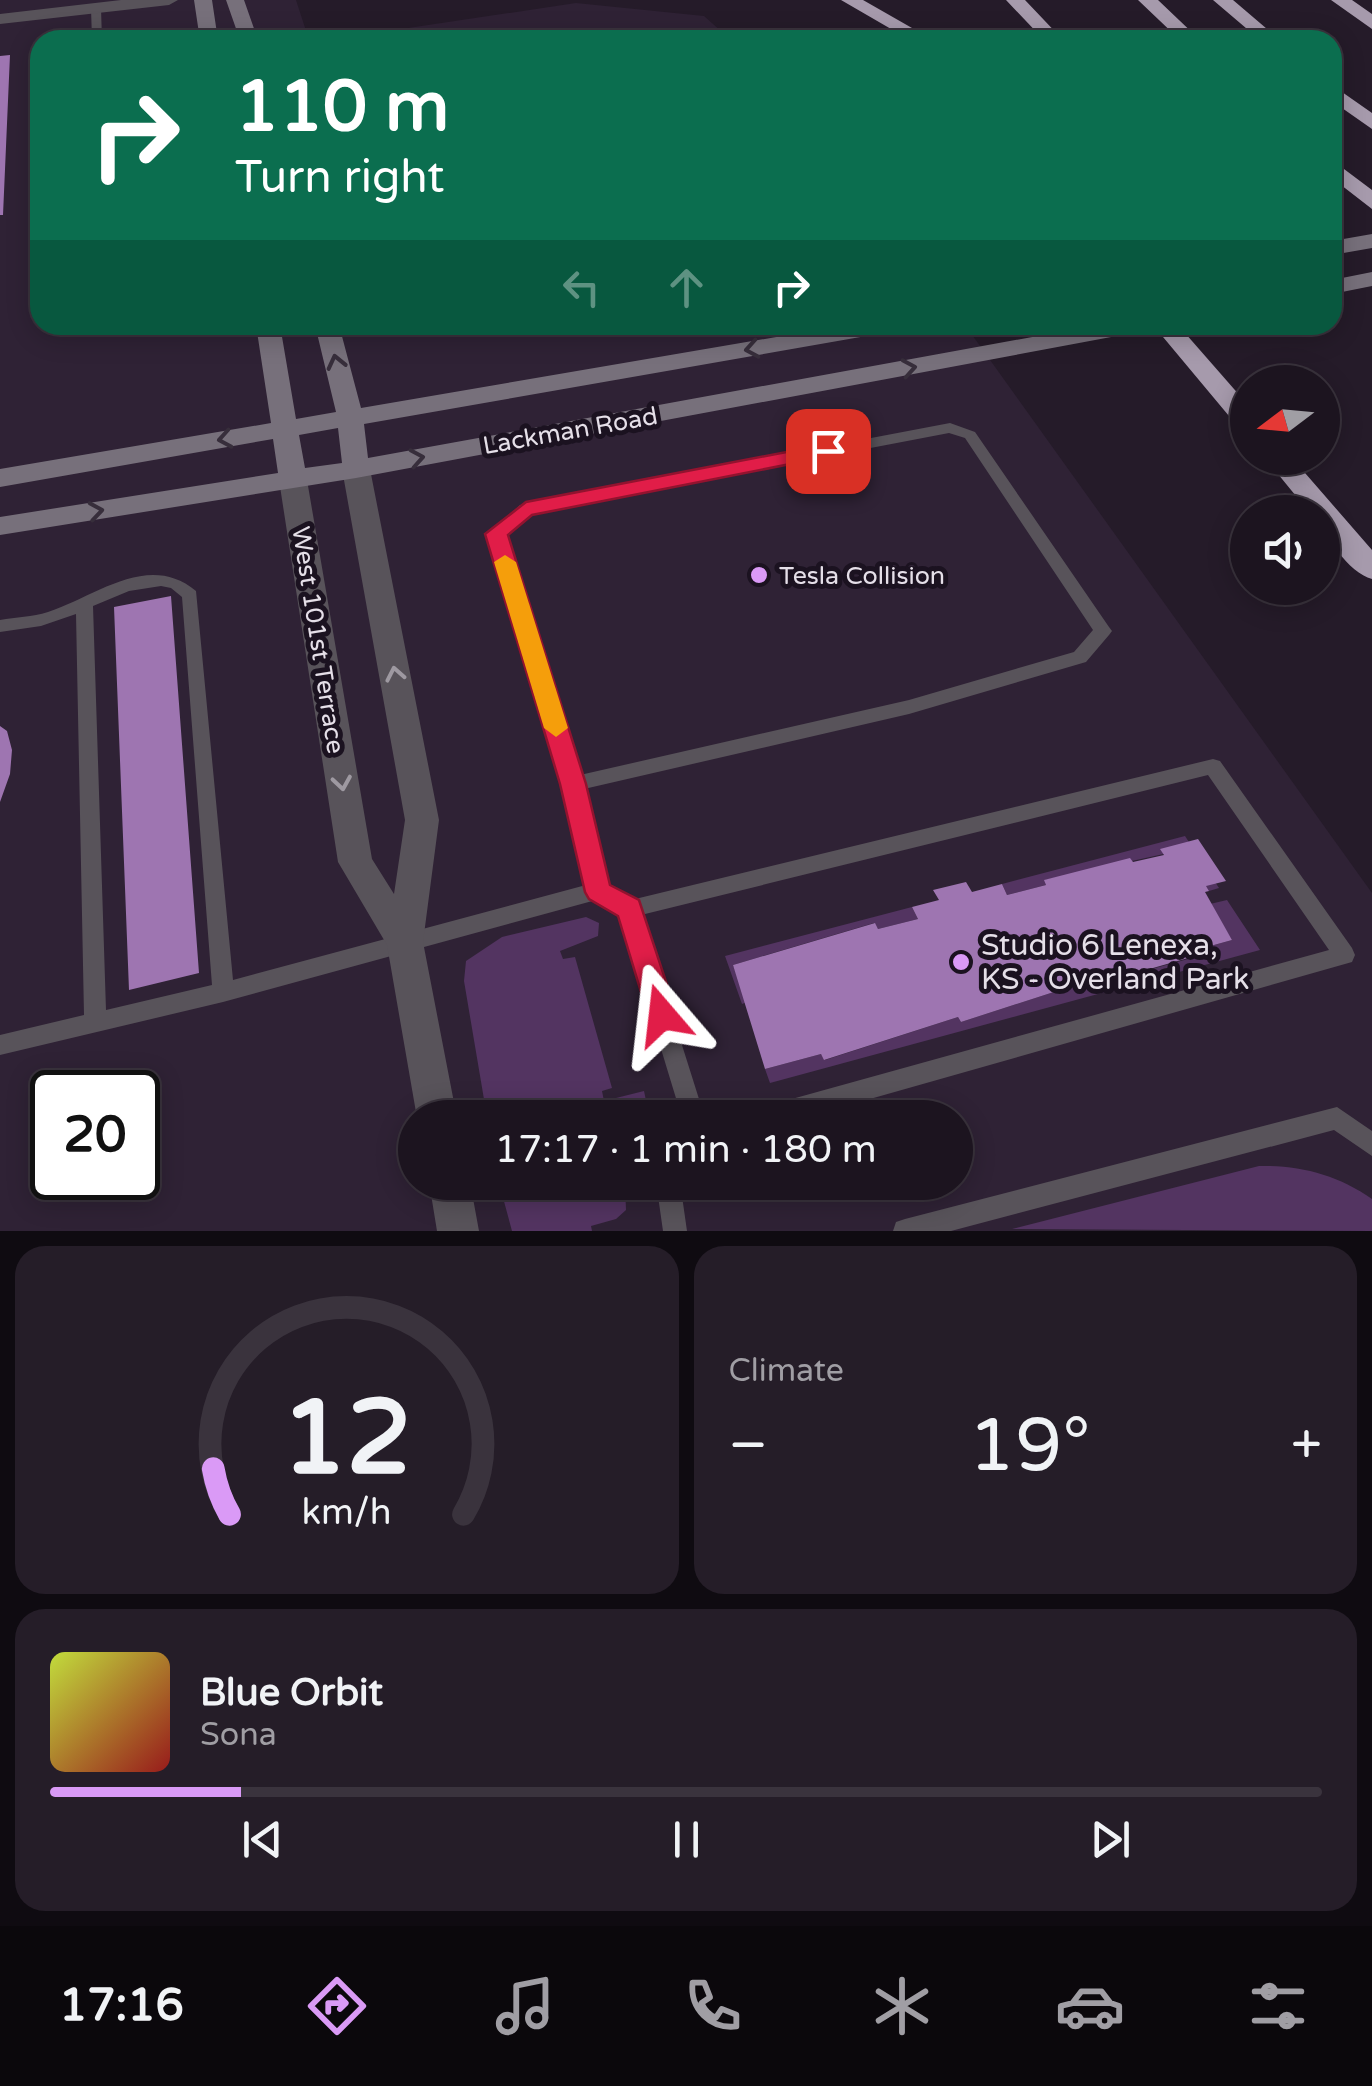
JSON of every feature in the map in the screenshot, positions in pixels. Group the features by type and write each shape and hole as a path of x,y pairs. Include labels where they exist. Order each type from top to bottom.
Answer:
{"highway":[{"path":"850,0 907,30"},
{"path":"895,0 918,30"},
{"path":"1014,0 1044,30"},
{"path":"1147,0 1181,30"},
{"path":"1222,0 1259,30"},
{"path":"1340,0 1372,23"},
{"path":"1342,99 1372,123"},
{"path":"1342,175 1372,202"},
{"path":"1174,335 1230,401"},
{"path":"1292,475 1372,569"}],"main road":[{"path":"203,0 208,30"},
{"path":"235,0 246,30"},
{"path":"1342,246 1372,241"},
{"path":"1342,284 1372,280"},
{"name":"West 101st Terrace","path":"270,335 293,480"},
{"name":"West 101st Terrace","path":"330,335 350,418 356,468"},
{"name":"Lackman Road","path":"0,478 827,335"},
{"path":"698,407 742,381 872,357 888,344 886,335"},
{"name":"Lackman Road","path":"0,526 293,480 1084,335"}],"street":[{"path":"0,19 169,0"},
{"name":"West 101st Terrace","path":"356,468 422,820 405,942 434,1100"},
{"name":"West 101st Terrace","path":"293,480 356,862 405,942"},
{"path":"452,1200 458,1231"}],"lane":[{"path":"96,8 97,30"},
{"path":"573,784 909,707 1080,657 1103,631 970,435 950,428 526,509 496,534 573,784 598,892"},
{"path":"0,626 55,616 114,588 165,579 184,586 190,595 223,992"},
{"path":"84,601 95,1022"},
{"path":"0,1045 223,992 598,892 629,908 1213,766 1344,955 826,1100"},
{"path":"629,908 688,1100"},
{"path":"904,1231 1336,1118 1372,1144"},
{"path":"671,1200 675,1231"}],"shaded area":[{"path":"0,0 296,0 306,30 30,30 30,335 972,335 1372,893 1372,1231 0,1231"},
{"path":"576,3 704,16 720,30 395,30"},
{"path":"1185,836 1219,888 1209,891 1182,850 1045,880 1046,885 1007,895 1002,884"},
{"path":"1227,900 1260,950 770,1083 765,1069 821,1054 825,1060 1094,979 1097,984 1188,959 1185,953 1232,940 1210,904"},
{"path":"912,907 918,919 878,929 874,923 733,965 747,1002 742,1004 725,956"},
{"path":"586,917 599,923 598,936 560,951 563,959 575,957 612,1088 602,1091 604,1100 484,1100 464,981 466,961 502,937"},
{"path":"644,1091 646,1100 608,1100"},
{"path":"1259,1166 1318,1173 1359,1191 1372,1199 1372,1231 1012,1229"},
{"path":"504,1200 626,1200 626,1210 616,1219 591,1226 592,1231 512,1231"}],"building":[{"path":"10,55 3,215 0,215 0,56"},
{"path":"171,596 199,973 129,990 114,607"},
{"path":"0,726 7,731 12,750 10,774 0,802"},
{"name":"Studio 6 Lenexa, KS - Overland Park","path":"1198,839 1226,881 1206,886 1209,891 1205,892 1232,940 1185,953 1188,958 1097,984 1094,979 961,1022 958,1017 824,1060 821,1054 765,1069 733,965 875,923 878,929 918,919 912,907 939,900 933,890 966,882 972,892 1002,884 1007,895 1046,885 1044,880 1130,858 1133,862 1164,855 1160,849"}],"slow traffic":[{"path":"505,562 556,728"}],"place":[{"name":"Tesla Collision","path":"759,575"},
{"name":"Studio 6 Lenexa, KS - Overland Park","path":"961,962"}],"route":[{"path":"662,1015 629,908 598,892 573,784 496,534 526,509 828,451"}]}
